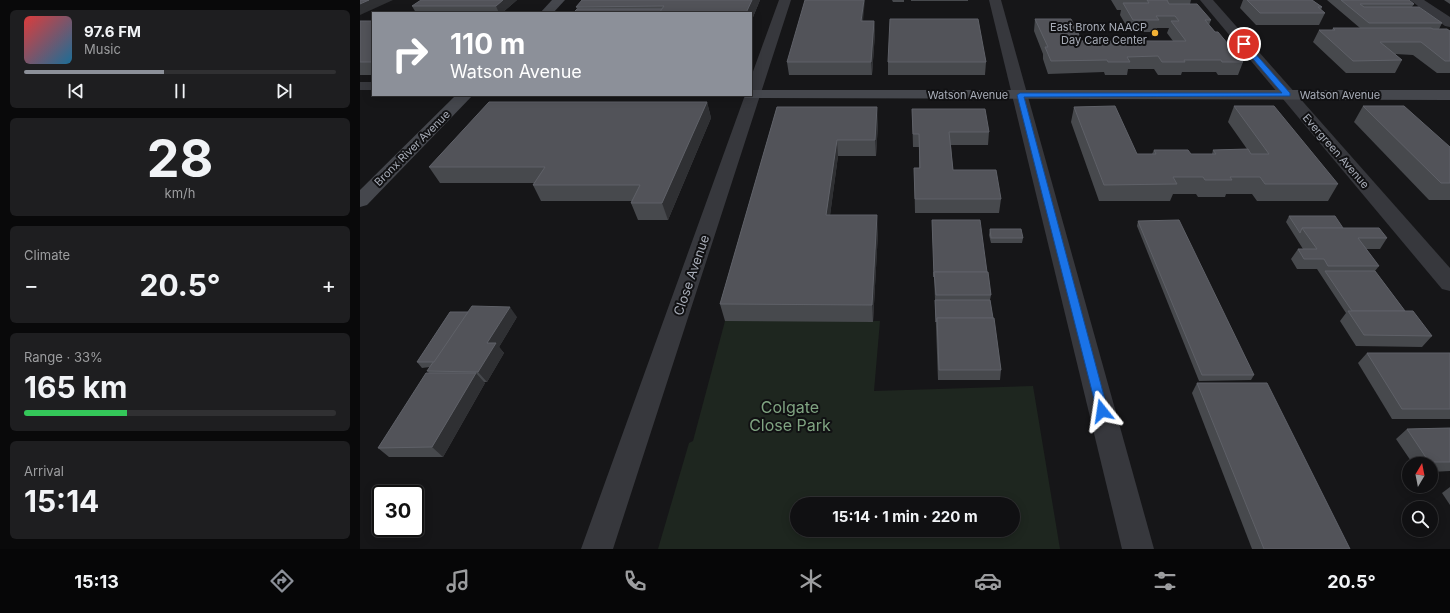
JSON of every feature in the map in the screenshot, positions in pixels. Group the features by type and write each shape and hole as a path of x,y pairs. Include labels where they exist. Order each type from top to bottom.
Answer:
{"street":[{"path":"547,12 559,0"},
{"name":"Close Avenue","path":"752,95 785,0"},
{"path":"995,0 1138,549"},
{"name":"Evergreen Avenue","path":"1206,0 1450,283"},
{"path":"1416,0 1450,23"},
{"name":"Watson Avenue","path":"752,95 1450,94"},
{"name":"Bronx River Avenue","path":"360,201 464,96"},
{"name":"Close Avenue","path":"597,549 752,96"}],"lane":[{"path":"360,86 372,86"}],"green space":[{"name":"Colgate Close Park","path":"725,321 880,321 874,391 1033,386 1060,549 658,549 689,443 693,441"}],"building":[{"path":"360,0 369,0 360,4"},
{"path":"421,0 503,0 496,6 412,6"},
{"path":"582,0 752,0 746,12 660,12 664,6 576,7"},
{"path":"805,0 864,0 861,21 874,21 871,62 787,62"},
{"path":"1147,0 1167,0 1169,4 1197,4 1211,20 1205,20 1215,32 1218,32 1243,62 1222,62 1221,60 1184,60 1185,62 1162,62 1158,56 1127,57 1130,62 1108,62 1107,60 1051,61 1045,47 1048,47 1035,19 1071,19 1082,41 1186,41 1171,21 1179,21 1175,16 1156,16 1159,20 1133,20 1123,3 1149,3"},
{"path":"1247,0 1312,0 1322,7 1318,7 1325,13 1260,13"},
{"path":"1341,0 1409,0 1414,4 1360,4 1364,7 1419,7 1442,23 1369,23"},
{"path":"577,9 662,9 660,12 574,12"},
{"path":"890,19 978,19 986,62 888,62"},
{"path":"360,21 372,21 372,62 360,62"},
{"path":"1333,28 1447,29 1450,31 1450,61 1445,61 1421,42 1380,42 1402,60 1353,61 1319,30 1335,30"},
{"path":"489,102 707,102 662,203 631,203 640,185 533,185 545,167 429,167"},
{"path":"1115,106 1137,154 1156,154 1154,150 1188,150 1191,154 1216,154 1213,150 1248,149 1251,154 1269,154 1234,106 1274,106 1338,184 1265,184 1260,177 1230,177 1232,180 1205,180 1203,177 1173,177 1177,184 1104,185 1074,107"},
{"path":"1363,106 1404,106 1450,147 1450,183 1441,183"},
{"path":"777,107 877,107 875,140 837,140 826,215 877,215 872,305 720,304"},
{"path":"912,109 985,109 989,132 949,132 953,170 996,170 1001,199 915,199 914,168 920,168 919,134 913,134"},
{"path":"1289,216 1335,216 1343,228 1302,228 1300,233"},
{"path":"932,220 980,220 987,272 934,272 934,277"},
{"path":"1179,220 1254,375 1202,375 1138,221"},
{"path":"1302,228 1379,228 1387,238 1358,238 1379,266 1328,266 1324,259 1304,259 1298,249 1317,249"},
{"path":"990,229 1021,229 1023,238 991,238"},
{"path":"1325,271 1375,271 1405,311 1352,311"},
{"path":"934,272 988,272 991,295 936,295"},
{"path":"935,300 990,300 993,318 937,318 936,322"},
{"path":"472,306 510,307 487,343 496,343 478,372 427,371"},
{"path":"1348,311 1413,311 1432,336 1364,335"},
{"path":"450,312 468,312 434,362 417,362"},
{"path":"937,318 994,318 1001,370 939,370"},
{"path":"1367,353 1450,353 1450,409 1402,409"},
{"path":"426,373 476,373 432,447 378,448"},
{"path":"1197,383 1267,383 1350,549 1264,549"},
{"path":"1450,428 1450,462 1438,462 1438,457 1426,457 1407,429"}],"place":[{"name":"East Bronx NAACP Day Care Center","path":"1155,33"}],"route":[{"path":"1102,411 1020,95 1288,95 1244,44"}]}
